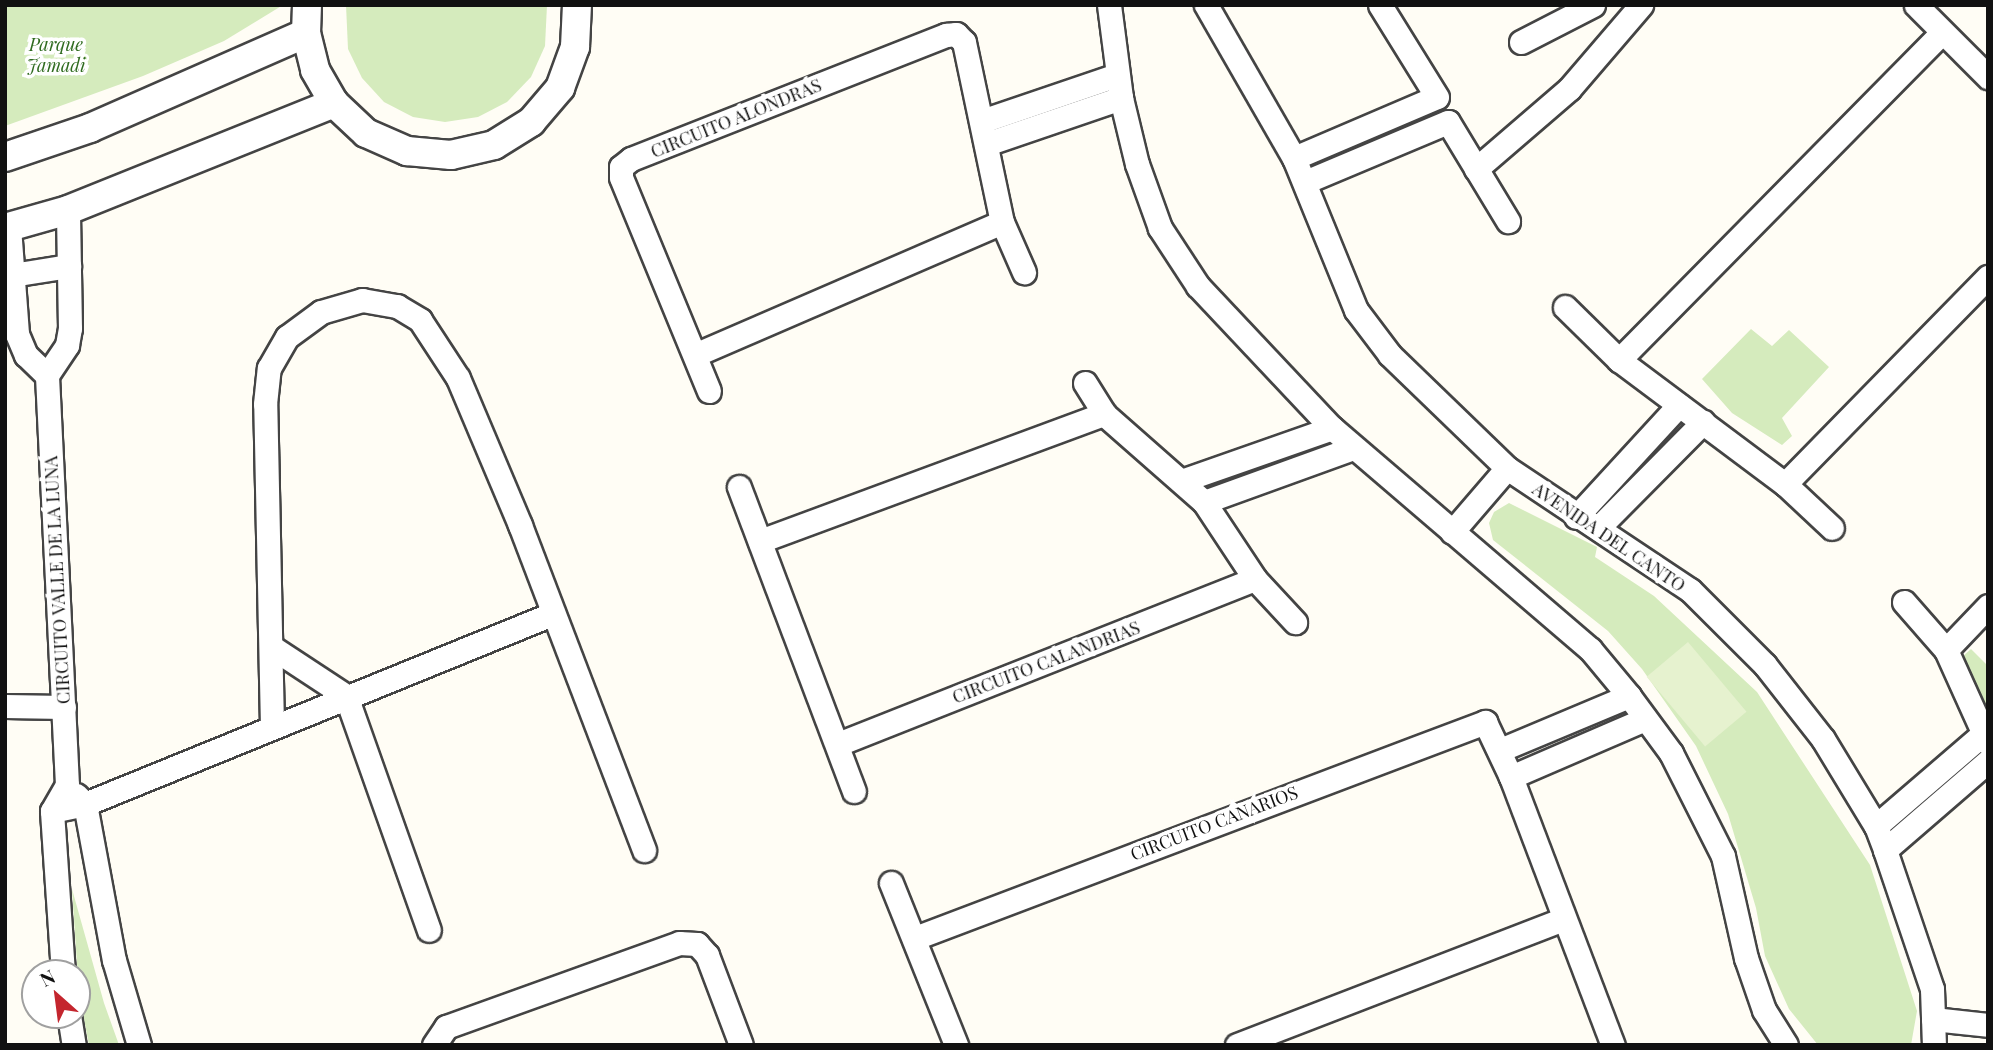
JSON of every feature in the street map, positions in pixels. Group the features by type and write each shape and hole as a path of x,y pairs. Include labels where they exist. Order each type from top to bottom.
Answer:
{"street":[{"path":"5,157 90,128 307,19 315,70 334,103 366,133 407,151 451,155 494,145 531,122 560,88 575,47 578,5"},
{"path":"1109,5 1121,98 1160,228 1198,286 1332,428 1590,649 1629,696 1671,753 1723,856 1746,958 1764,1010 1786,1045"},
{"name":"AVENIDA DEL CANTO","path":"1206,5 1294,158 1356,310 1390,355 1507,468 1576,517 1599,527 1690,590 1765,665 1822,739 1876,826 1885,850 1929,979 1934,1045"},
{"path":"1294,158 1437,97 1380,5"},
{"path":"1521,42 1593,5"},
{"path":"1476,169 1569,89 1641,5"},
{"path":"1916,5 1988,77"},
{"path":"1619,360 1942,33"},
{"name":"CIRCUITO ALONDRAS","path":"709,391 697,354 621,177 621,167 631,159 946,35 956,34 964,42 1002,222 1024,272"},
{"path":"982,121 1117,75"},
{"path":"986,144 1121,98"},
{"path":"68,210 67,345 47,375 21,346 7,227 68,210 334,103"},
{"path":"1305,182 1448,122 1508,221"},
{"path":"697,354 1002,222"},
{"path":"12,275 69,266"},
{"path":"1785,484 1988,277"},
{"path":"272,727 273,648 265,404 269,368 295,331 321,313 362,300 397,306 420,320 458,378 644,850"},
{"path":"1565,307 1619,360 1785,484 1832,528"},
{"name":"CIRCUITO VALLE DE LA LUNA","path":"47,375 67,785"},
{"path":"1085,383 1104,414 1204,502 1255,579 1295,622"},
{"path":"1576,517 1679,405"},
{"path":"760,541 1104,414"},
{"path":"1599,527 1703,422"},
{"path":"1181,481 1332,428"},
{"path":"1204,502 1353,448"},
{"path":"1451,532 1507,468"},
{"path":"738,487 854,791"},
{"name":"CIRCUITO CALANDRIAS","path":"838,744 1255,579"},
{"path":"1876,826 1985,738 1946,649 1904,602"},
{"path":"1946,649 1988,606"},
{"path":"52,811 85,804 552,614"},
{"path":"273,648 346,696 429,930"},
{"path":"1500,750 1629,696"},
{"path":"5,706 64,707"},
{"path":"1511,777 1645,719"},
{"name":"CIRCUITO CANARIOS","path":"915,938 1476,723 1485,722 1491,728 1511,777 1613,1045"},
{"path":"1885,850 1988,761"},
{"path":"62,959 52,811 67,785 85,804 114,960 139,1045"},
{"path":"891,883 956,1045"},
{"path":"1237,1045 1563,919"},
{"path":"434,1045 446,1027 679,943 697,944 708,955 741,1045"},
{"path":"1933,1019 1988,1025"}],"green space":[{"name":"Parque Jamadi","path":"5,5 283,5 224,41 143,76 5,126"},
{"path":"346,5 547,5 545,46 531,77 507,102 478,117 445,122 413,117 384,102 362,78 348,49"},
{"path":"1751,329 1772,346 1789,330 1829,367 1782,418 1792,436 1782,445 1732,413 1702,379"},
{"path":"1509,503 1597,547 1595,557 1654,596 1757,692 1870,865 1917,1011 1911,1045 1818,1045 1789,1009 1765,956 1756,908 1728,814 1696,746 1642,669 1608,631 1493,540 1489,523 1494,512"},
{"path":"1688,642 1746,712 1705,746 1647,677"},
{"path":"1971,649 1988,666 1988,709 1962,657"},
{"path":"72,889 104,1003 119,1045 89,1045 86,1029 91,1029 91,959 77,959"}]}
